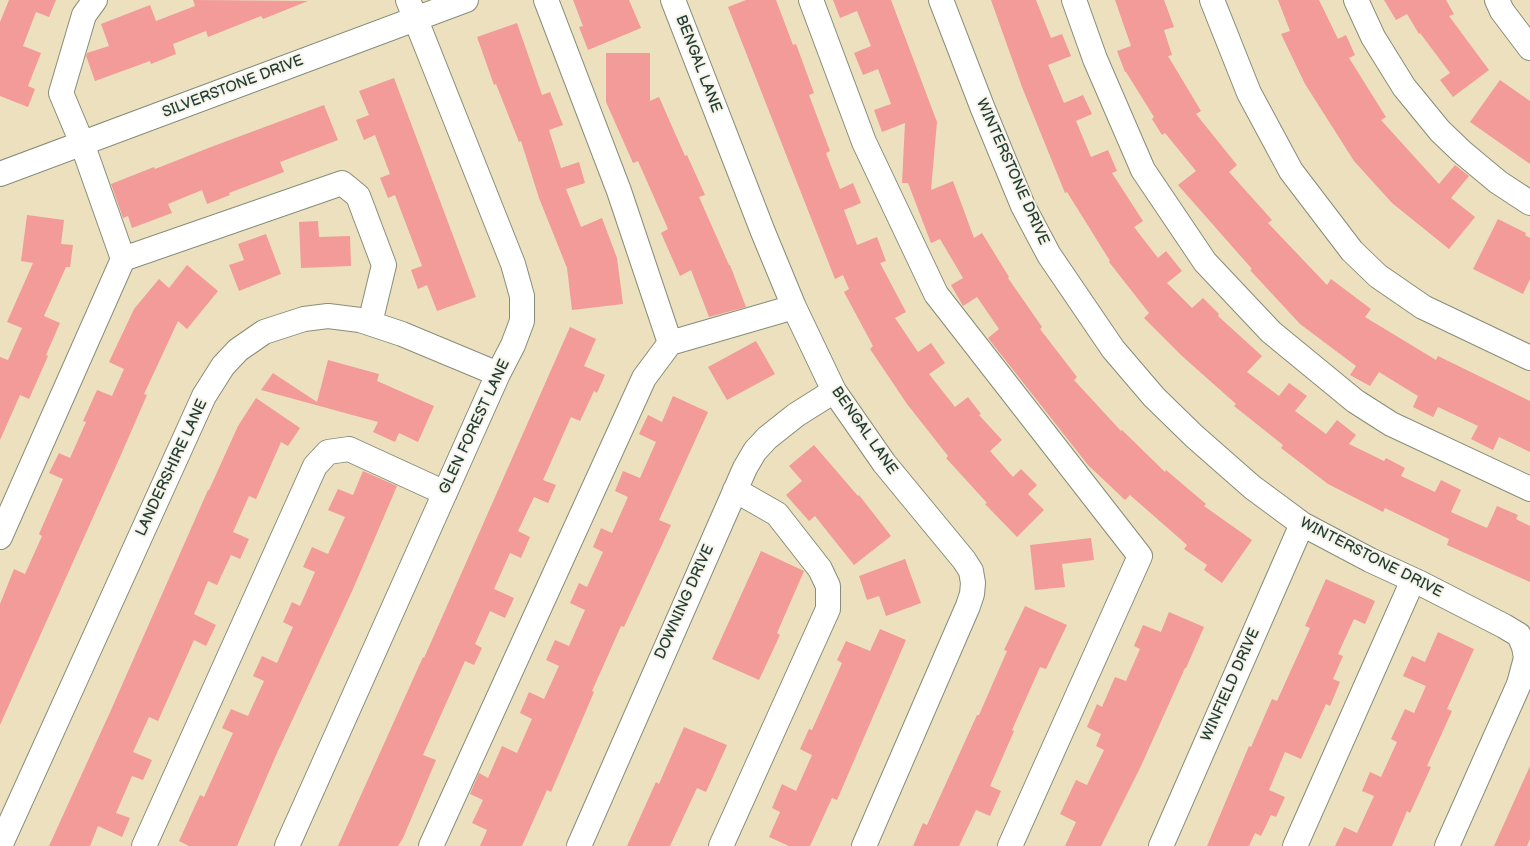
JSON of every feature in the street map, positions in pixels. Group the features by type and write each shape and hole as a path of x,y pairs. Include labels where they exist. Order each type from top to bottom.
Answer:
{"street":[{"path":"0,537 123,259 82,143 61,93 84,16 95,0"},
{"name":"SILVERSTONE DRIVE","path":"0,174 82,143 411,9 466,0"},
{"path":"546,0 619,191 670,343"},
{"name":"BENGAL LANE","path":"673,0 763,232 794,307 834,391 884,463 971,571 973,582 972,594 968,606 864,846"},
{"path":"811,0 864,142 936,294 1140,556 1010,846"},
{"name":"WINTERSTONE DRIVE","path":"941,0 983,109 1024,206 1049,255 1112,349 1154,396 1194,436 1252,487 1302,524 1504,626 1519,636 1526,658 1519,684 1447,846"},
{"path":"1074,0 1095,59 1143,170 1205,262 1271,332 1356,401 1391,424 1530,489"},
{"path":"1212,0 1249,93 1290,171 1352,251 1378,276 1423,307 1530,358"},
{"path":"1356,0 1373,37 1404,87 1440,131 1498,182 1530,203"},
{"path":"1496,0 1530,48"},
{"name":"GLEN FOREST LANE","path":"287,846 522,321 522,296 513,264 411,9"},
{"path":"123,259 342,183 358,196 384,265 370,323"},
{"path":"431,846 644,378 670,343 794,307"},
{"name":"LANDERSHIRE LANE","path":"0,846 204,396 223,366 238,350 264,332 304,318 328,316 370,323 402,334 498,374"},
{"name":"DOWNING DRIVE","path":"579,846 744,468 754,451 766,438 796,415 834,391"},
{"path":"144,846 315,466 328,452 349,449 445,493"},
{"path":"721,846 828,609 828,586 820,569 777,514 735,490"},
{"name":"WINFIELD DRIVE","path":"1161,846 1302,524"},
{"path":"1296,846 1413,580"}],"building":[{"path":"9,0 56,0 49,17 36,12 23,46 41,53 28,86 35,89 28,107 0,96 0,22"},
{"path":"193,0 308,1 263,19 261,16 208,37 206,31 173,44 176,54 151,64 150,61 95,81 86,56 87,53 109,46 101,24 150,5 156,21 195,6"},
{"path":"573,0 629,0 641,28 588,50 579,27 583,26"},
{"path":"746,0 776,0 793,45 796,44 814,93 809,95 830,151 826,153 840,189 853,183 861,203 844,210 857,245 877,237 886,261 880,263 906,312 895,318 918,352 931,343 945,363 929,374 955,407 968,397 981,414 979,415 1002,440 990,451 1013,477 1021,469 1037,485 1028,494 1044,510 1017,537 985,504 987,503 946,458 948,456 907,404 870,349 873,346 844,292 849,289 843,275 835,279 728,7"},
{"path":"833,0 891,0 937,122 931,190 953,181 974,238 982,233 1008,278 1042,327 1040,329 1077,377 1074,380 1121,431 1165,472 1166,470 1206,504 1204,506 1252,540 1222,583 1204,570 1207,565 1184,549 1187,545 1130,495 1125,500 1088,465 988,338 999,329 977,297 963,306 951,285 963,278 940,239 931,243 908,183 902,183 905,123 882,132 874,110 891,104 878,69 863,75 854,53 871,46 857,11 840,18"},
{"path":"991,0 1036,0 1051,38 1062,34 1071,56 1048,65 1064,103 1083,95 1092,114 1076,121 1091,157 1108,150 1117,171 1112,173 1143,221 1134,227 1158,258 1166,251 1182,271 1167,283 1192,308 1203,298 1219,314 1218,316 1262,356 1247,372 1279,396 1289,383 1307,396 1295,411 1326,434 1337,420 1356,435 1349,444 1384,461 1386,458 1405,468 1401,476 1435,492 1441,480 1461,490 1451,512 1487,528 1497,506 1518,515 1516,519 1530,526 1530,582 1447,545 1449,539 1385,508 1383,512 1328,484 1281,448 1283,445 1234,406 1236,404 1182,356 1144,318 1149,313 1109,262 1067,192 1065,193 1022,87"},
{"path":"1115,0 1164,0 1174,27 1164,30 1172,55 1168,56 1201,111 1196,114 1237,165 1229,172 1272,220 1268,223 1327,285 1331,279 1371,309 1365,317 1436,360 1438,356 1530,401 1530,452 1499,437 1493,450 1471,439 1478,426 1438,407 1433,417 1413,407 1418,396 1379,372 1370,386 1350,375 1356,366 1300,324 1250,270 1252,269 1178,185 1196,171 1165,133 1162,135 1152,119 1154,117 1125,72 1117,51 1131,46"},
{"path":"1278,0 1319,0 1338,39 1346,35 1355,55 1349,58 1386,117 1381,120 1439,184 1455,165 1469,176 1451,198 1475,217 1449,249 1392,203 1354,161 1305,84 1281,34 1290,31"},
{"path":"1384,0 1446,0 1454,14 1449,16 1489,70 1453,97 1440,80 1450,73 1419,34 1407,14 1396,20"},
{"path":"517,23 542,95 550,92 563,125 549,130 561,168 579,162 585,183 566,189 581,227 602,218 617,258 623,304 572,310 567,268 539,198 521,141 519,142 496,84 494,85 477,37"},
{"path":"606,53 650,53 650,101 659,97 685,156 687,155 705,195 699,197 730,265 746,307 709,317 691,270 680,276 661,233 668,229 638,161 633,163 606,102"},
{"path":"394,78 476,297 437,311 427,285 418,289 411,270 422,266 395,195 388,198 380,178 390,174 375,135 364,140 356,120 369,115 359,91"},
{"path":"1500,80 1530,101 1530,164 1470,122"},
{"path":"324,105 338,140 280,162 284,172 229,193 230,195 207,204 202,190 168,204 172,213 132,228 128,216 123,218 111,184"},
{"path":"27,215 64,220 61,244 73,245 70,267 66,267 44,316 60,323 46,355 48,356 29,399 20,395 0,440 0,357 8,360 22,328 7,322 33,263 21,261"},
{"path":"1498,219 1526,233 1525,235 1530,238 1530,279 1523,294 1473,269"},
{"path":"318,221 319,237 350,236 351,266 301,268 299,222"},
{"path":"266,234 281,274 239,291 229,265 244,260 238,244"},
{"path":"187,265 218,291 187,329 178,321 144,394 147,395 120,457 0,725 0,604 14,569 25,574 42,536 39,534 63,479 49,473 59,453 70,458 86,422 83,421 97,390 112,396 124,369 109,362 134,309 159,279 169,288"},
{"path":"570,327 596,339 584,366 605,375 597,393 594,391 580,421 571,417 543,480 556,485 548,503 534,497 518,531 530,537 521,558 510,553 494,589 514,598 505,618 490,611 475,644 482,648 474,665 465,661 423,755 436,760 398,846 338,846 424,658"},
{"path":"756,341 775,374 727,400 708,367"},
{"path":"328,360 379,374 377,381 434,406 418,442 399,433 395,442 373,432 378,422 261,390 273,373 317,402"},
{"path":"673,396 708,412 659,520 671,525 624,627 621,626 551,792 547,790 522,846 480,846 487,830 472,823 483,800 470,794 479,773 488,778 502,746 517,753 532,719 520,713 529,692 544,699 559,666 546,660 555,640 569,646 585,610 570,603 579,583 587,587 603,552 593,547 601,528 612,533 628,497 615,491 623,471 640,478 656,442 639,434 648,415 662,422"},
{"path":"256,398 300,428 288,446 281,442 256,499 249,496 233,532 249,539 240,559 231,555 217,585 208,581 194,614 216,625 206,646 194,640 158,721 149,717 133,752 152,760 143,780 132,776 116,813 130,818 122,837 98,826 90,846 49,846 208,490 238,426"},
{"path":"814,445 859,495 891,536 854,565 815,516 809,521 786,495 802,481 789,466"},
{"path":"363,471 397,486 353,589 277,753 237,846 189,846 179,841 200,795 204,797 233,733 222,728 231,709 248,716 264,681 253,676 262,656 277,663 293,627 283,622 292,602 300,606 315,572 303,567 312,547 328,554 345,517 328,510 338,489 353,495"},
{"path":"1091,538 1094,560 1062,564 1065,587 1035,590 1030,545"},
{"path":"761,551 804,571 777,633 780,635 759,680 712,659"},
{"path":"905,559 921,603 886,616 879,596 867,600 859,576"},
{"path":"1326,579 1375,601 1365,624 1354,619 1338,654 1343,656 1333,679 1340,682 1330,706 1326,704 1301,759 1285,752 1269,790 1285,797 1276,817 1271,815 1261,836 1255,833 1249,846 1207,846 1249,746 1251,747 1272,699 1277,701 1310,628 1305,626"},
{"path":"1025,606 1067,625 1046,669 1040,667 1012,730 1014,731 990,786 1001,791 990,816 976,810 959,846 913,846 923,823 927,825 977,715 979,715 1007,651 1004,650"},
{"path":"1169,612 1204,627 1186,668 1141,766 1101,846 1065,846 1076,822 1060,814 1076,780 1087,785 1104,750 1096,746 1101,734 1087,727 1097,704 1102,707 1115,677 1126,681 1140,649 1134,646 1143,625 1161,632"},
{"path":"880,629 906,640 837,800 832,798 810,846 789,846 769,837 780,812 772,808 782,784 796,791 812,755 800,749 809,729 812,730 842,663 837,660 846,641 870,651"},
{"path":"1438,632 1474,649 1447,709 1452,711 1427,766 1431,767 1410,813 1407,811 1392,846 1335,846 1344,827 1357,833 1374,796 1362,791 1370,772 1381,777 1397,742 1391,739 1405,709 1414,713 1426,686 1403,676 1412,656 1425,662"},
{"path":"684,727 727,745 706,792 697,788 670,846 627,846 656,782 659,784"},
{"path":"1530,766 1530,839 1527,846 1494,846"}]}
